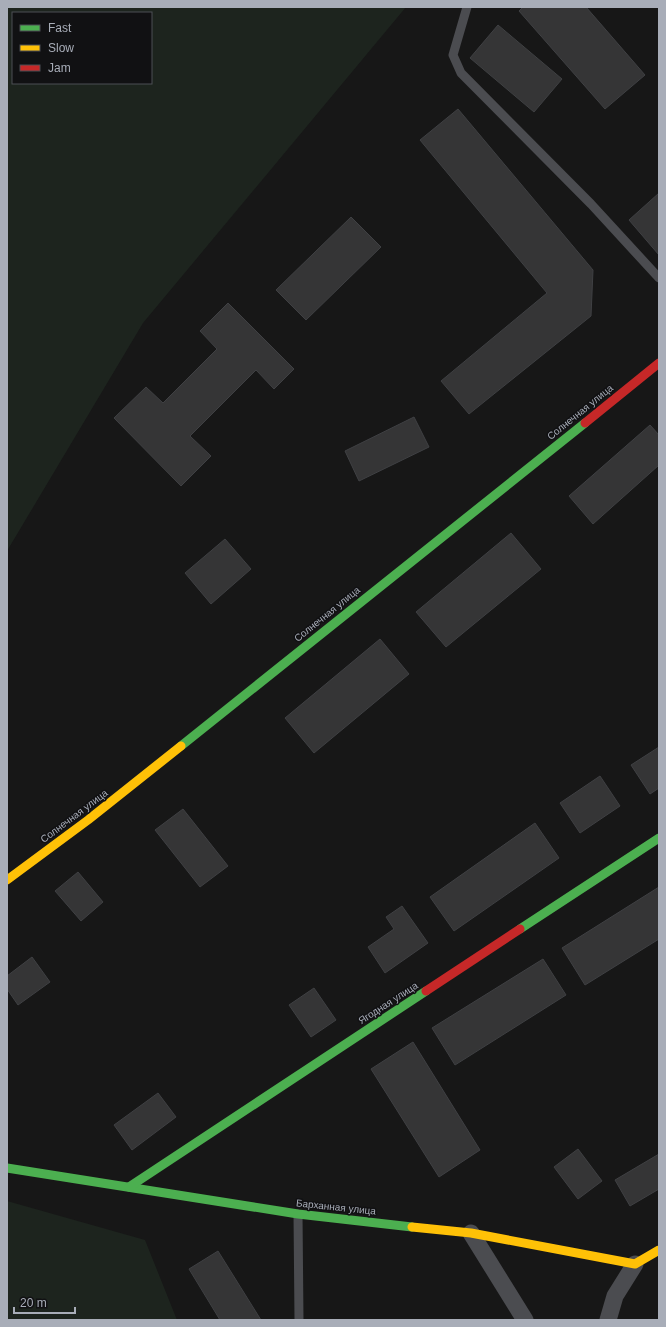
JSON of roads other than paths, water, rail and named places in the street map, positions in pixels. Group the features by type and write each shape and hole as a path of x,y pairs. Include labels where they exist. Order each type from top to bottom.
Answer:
{"street":[{"name":"Солнечная улица","path":"7,880 88,820 659,363"},
{"name":"Ягодная улица","path":"129,1187 659,838"},
{"name":"Барханная улица","path":"7,1168 298,1214 470,1232 635,1264"},
{"path":"470,1232 525,1320"},
{"path":"608,1320 615,1296 635,1264 659,1250"}],"lane":[{"path":"467,7 453,55 461,73 591,204 659,278"},
{"path":"298,1214 299,1320"}]}
